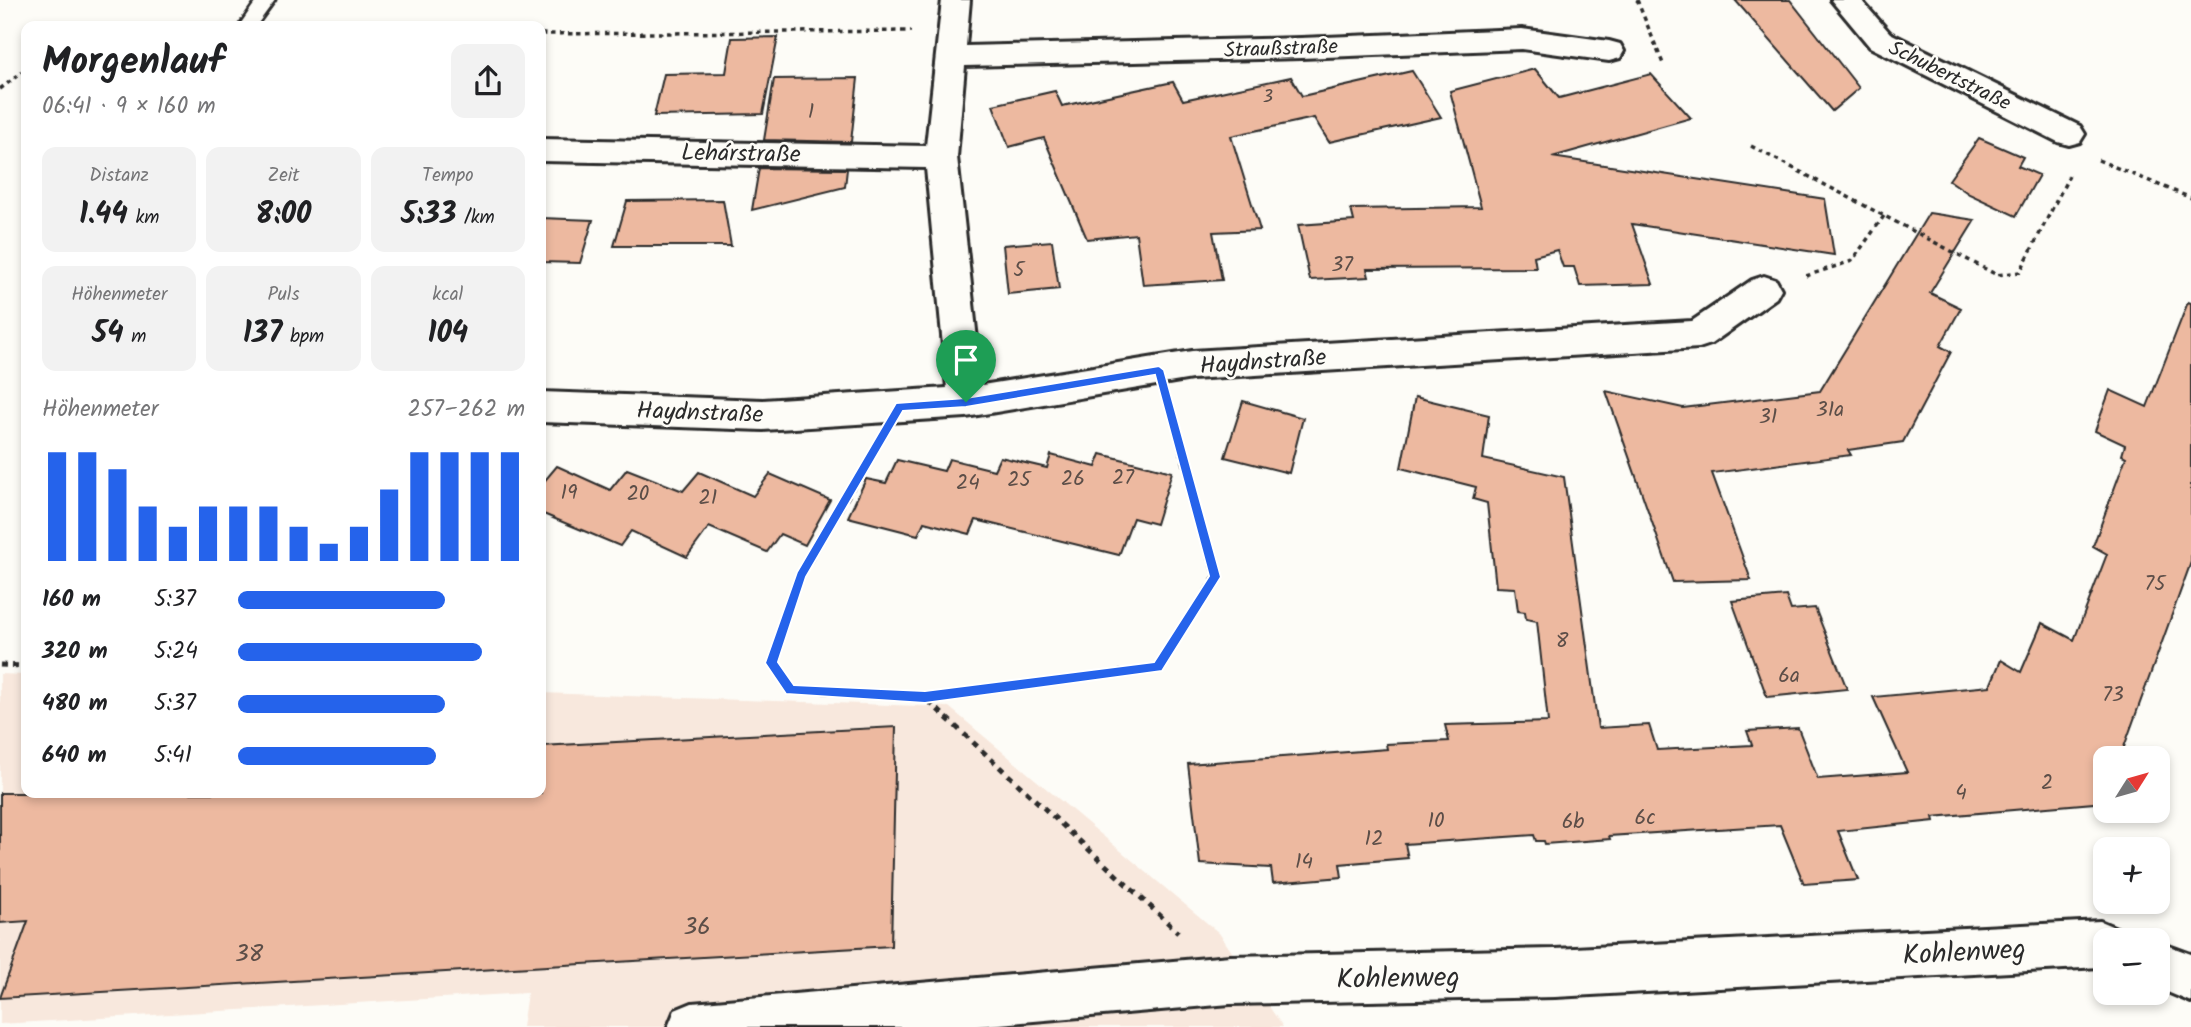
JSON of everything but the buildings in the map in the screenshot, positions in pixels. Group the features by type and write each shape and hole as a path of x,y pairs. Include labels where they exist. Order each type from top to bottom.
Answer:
{"street":[{"name":"Schubertstraße","path":"1845,0 1880,40 2069,134"},
{"name":"Straußstraße","path":"954,29 1301,48 1522,39 1609,51"},
{"path":"954,29 941,157 966,402"},
{"name":"Lehárstraße","path":"546,150 941,157"},
{"name":"Haydnstraße","path":"546,407 763,415 966,402 1192,365 1699,334 1764,289"},
{"name":"Kohlenweg","path":"692,1027 1230,980 1555,973 2093,944"},
{"path":"2170,970 2191,978"}],"lane":[{"path":"250,21 265,0"}],"path":[{"path":"546,34 954,29"},
{"path":"0,89 21,73"},
{"path":"2069,134 2098,160"},
{"path":"1751,146 1997,275 2020,272 2073,170"},
{"path":"2088,159 2098,160 2191,198"},
{"path":"1764,289 1852,261 1884,215"},
{"path":"900,406 801,576 771,663 791,690 925,697 1157,667 1215,577 1159,370"},
{"path":"0,665 21,666"},
{"path":"925,697 1230,980"}],"shaded area":[{"path":"0,674 21,675 21,798 546,798 546,693 949,707 1219,933 1283,1027 522,1027 527,993 0,1024"}],"route":[{"path":"1159,370 1215,577 1157,667 925,697 791,690 771,663 801,576 900,406 966,402 1159,370"}]}
